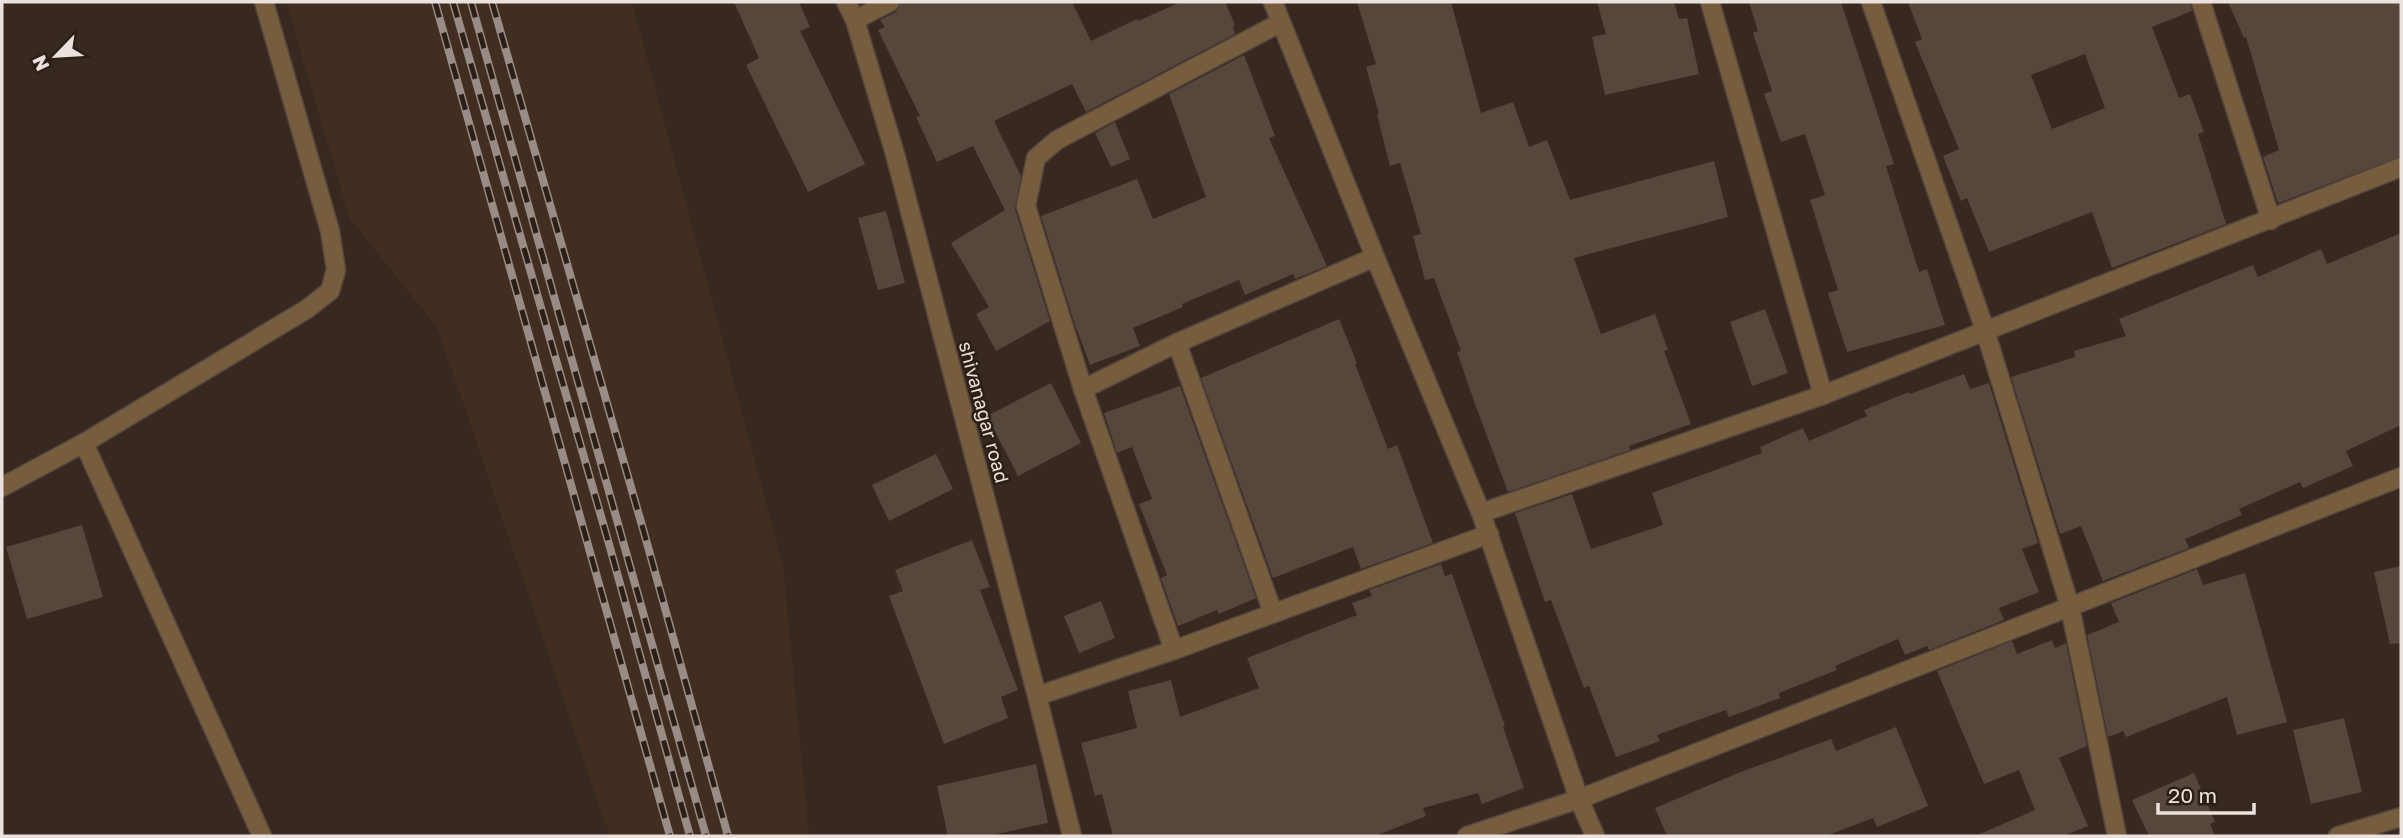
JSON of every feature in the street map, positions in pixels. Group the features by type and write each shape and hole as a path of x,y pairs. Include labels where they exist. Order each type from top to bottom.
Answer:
{"street":[{"path":"2,487 84,443 307,309 330,291 337,270 330,231 264,2"},
{"name":"shivanagar road","path":"846,2 855,20 895,154 1072,836"},
{"path":"855,20 890,2"},
{"path":"1273,2 1481,513 1579,799 1595,836"},
{"path":"1710,2 1823,395"},
{"path":"1871,2 1985,330 2070,607 2117,836"},
{"path":"2201,2 2271,219"},
{"path":"1174,650 1083,389 1026,206 1036,158 1057,140 1280,23"},
{"path":"1481,513 1823,395 2401,167"},
{"path":"1083,389 1177,343 1375,257"},
{"path":"1177,343 1273,613"},
{"path":"84,443 262,836"},
{"path":"1467,836 1579,799 2401,477"},
{"path":"1037,696 1174,650 1489,534"},
{"path":"2338,836 2401,817"}],"shaded area":[{"path":"286,2 632,2 783,566 809,836 610,836 438,329 350,219"}],"building":[{"path":"734,2 799,2 810,27 800,31 865,164 808,192 746,65 759,58"},
{"path":"901,2 1072,2 1091,41 1181,2 1225,2 1235,25 1235,34 1086,112 1072,84 994,121 1021,176 1015,209 1050,321 996,351 976,314 989,307 951,243 1005,210 973,146 937,162 916,117 920,116 878,30 885,27 880,20 896,12"},
{"path":"1357,2 1451,2 1481,113 1513,102 1529,147 1547,140 1570,200 1714,161 1728,217 1574,258 1601,334 1655,314 1668,350 1664,351 1691,424 1629,446 1630,450 1508,492 1457,352 1461,351 1434,278 1425,280 1413,236 1421,234 1400,163 1390,166 1377,114 1366,67 1376,64"},
{"path":"1597,2 1674,2 1679,19 1687,18 1699,74 1605,95 1592,37 1606,34"},
{"path":"1749,2 1841,2 1894,164 1886,166 1919,272 1927,269 1945,325 1847,352 1828,293 1838,290 1810,200 1825,195 1805,134 1781,142 1764,94 1772,91 1753,33 1758,31"},
{"path":"1908,2 2190,2 2192,11 2152,27 2179,98 2190,94 2204,132 2198,134 2226,224 2112,268 2092,212 1989,252 1967,198 1961,201 1943,156 1959,149 1915,42 1922,39","holes":["2085,54 2105,108 2052,129 2031,75"]},
{"path":"2228,2 2401,2 2401,156 2278,203 2263,157 2279,150 2246,37 2244,38"},
{"path":"1244,55 1275,136 1269,138 1327,266 1295,279 1293,274 1245,295 1239,280 1133,328 1140,346 1090,365 1041,216 1137,179 1153,219 1206,197 1169,94"},
{"path":"1115,122 1130,159 1111,167 1095,133"},
{"path":"886,211 905,283 878,290 858,218"},
{"path":"2401,233 2401,425 2346,451 2353,466 2303,488 2300,482 2239,509 2242,515 2185,539 2189,548 2103,581 2081,526 2060,534 2011,377 2075,357 2074,351 2126,336 2119,319 2253,265 2258,277 2321,249 2327,264"},
{"path":"1765,309 1788,373 1752,386 1730,322"},
{"path":"1339,319 1388,449 1397,445 1433,543 1361,569 1353,547 1273,578 1201,378"},
{"path":"1964,374 1970,389 1989,383 2038,543 2022,549 2039,592 1999,608 2004,620 1929,650 1927,646 1905,655 1898,639 1835,666 1837,670 1779,693 1780,698 1729,717 1726,710 1657,735 1660,741 1616,757 1589,686 1584,688 1551,600 1545,602 1515,513 1572,494 1591,549 1663,525 1652,493 1762,453 1760,447 1803,428 1809,441 1867,416 1864,410"},
{"path":"1051,383 1081,443 1018,476 987,416"},
{"path":"1180,386 1256,598 1219,614 1217,610 1178,626 1161,578 1167,575 1139,504 1152,499 1132,447 1117,453 1104,413"},
{"path":"936,454 953,489 889,521 872,485"},
{"path":"82,525 103,597 27,619 6,547"},
{"path":"972,540 990,587 980,590 1018,690 1001,697 1008,718 944,744 889,596 903,591 895,570"},
{"path":"1441,564 1445,576 1452,574 1524,788 1482,804 1478,793 1423,808 1426,816 1375,836 1113,836 1102,794 1095,796 1081,743 1137,728 1128,691 1171,680 1180,717 1259,688 1247,658 1357,615 1352,603 1372,596 1369,590"},
{"path":"2401,566 2401,643 2390,644 2374,572"},
{"path":"2197,569 2203,585 2245,573 2287,722 2237,735 2227,697 2126,737 2123,731 2108,737 2087,635 2119,622 2111,603"},
{"path":"1101,601 1115,638 1079,653 1064,616"},
{"path":"2052,640 2055,648 2066,643 2087,746 2059,758 2088,826 2063,836 1975,836 2035,810 2019,770 1984,784 1937,671 2012,641 2017,654"},
{"path":"2344,718 2362,792 2311,804 2293,730"},
{"path":"1896,727 1928,806 1877,827 1873,818 1826,836 1667,836 1655,808 1738,773 1831,739 1836,751"},
{"path":"1036,764 1048,823 987,836 948,836 937,786"},
{"path":"2194,773 2215,822 2210,824 2215,836 2149,836 2132,800"}],"railway":[{"path":"435,2 670,836"},
{"path":"453,2 690,836"},
{"path":"471,2 706,836"},
{"path":"492,2 728,836"}]}
